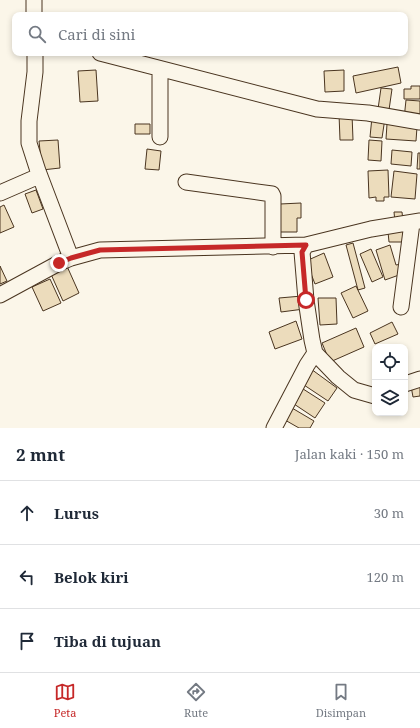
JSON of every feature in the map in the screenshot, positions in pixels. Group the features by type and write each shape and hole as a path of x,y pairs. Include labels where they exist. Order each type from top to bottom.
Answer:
{"street":[{"path":"34,0 34,12"},
{"path":"35,56 35,72 29,121 29,143 39,176 71,258"},
{"path":"111,56 316,109 368,112 420,122"},
{"path":"160,69 160,137"},
{"path":"0,193 39,176"},
{"path":"186,182 272,194 273,247"},
{"path":"0,295 71,258 100,250 306,245 371,229 416,222 401,307"},
{"path":"306,245 302,252 303,265 307,307 315,353 338,377 354,390 372,396"},
{"path":"274,428 306,365 315,353"},
{"path":"408,383 420,379"}],"building":[{"path":"398,67 401,83 356,93 353,76"},
{"path":"96,70 98,101 80,102 78,71"},
{"path":"344,70 344,91 325,92 324,71"},
{"path":"411,86 420,86 420,99 404,99 404,89 411,89"},
{"path":"381,88 392,89 389,110 378,109"},
{"path":"406,100 420,101 420,121 404,119"},
{"path":"339,114 352,114 353,140 340,140"},
{"path":"372,117 385,118 382,138 370,137"},
{"path":"135,124 150,124 150,134 135,134"},
{"path":"387,124 417,127 416,141 386,139"},
{"path":"58,140 60,168 42,170 39,141"},
{"path":"369,140 382,141 381,161 368,160"},
{"path":"147,149 161,151 159,170 145,169"},
{"path":"392,150 412,152 411,166 391,164"},
{"path":"418,153 420,153 420,169 417,169"},
{"path":"388,170 389,197 384,197 384,201 376,201 376,197 369,198 368,171"},
{"path":"394,171 417,174 415,199 391,197"},
{"path":"36,190 43,209 32,213 25,194"},
{"path":"301,203 301,218 297,218 297,232 280,232 280,204"},
{"path":"4,205 14,227 0,233 0,207"},
{"path":"394,212 402,212 403,221 395,222"},
{"path":"405,231 406,242 389,242 388,232"},
{"path":"353,243 365,288 358,290 346,245"},
{"path":"390,245 396,265 401,264 399,275 385,280 376,250"},
{"path":"371,249 383,277 372,282 360,254"},
{"path":"324,253 333,277 315,284 306,261"},
{"path":"66,264 79,293 63,301 50,272"},
{"path":"0,266 7,281 0,284"},
{"path":"50,279 61,303 43,311 32,287"},
{"path":"356,286 368,311 353,318 341,293"},
{"path":"302,296 304,309 281,312 279,298"},
{"path":"318,298 336,298 337,324 320,325"},
{"path":"296,321 302,339 275,349 269,332"},
{"path":"392,322 398,334 375,344 370,333"},
{"path":"356,328 364,347 330,362 322,343"},
{"path":"311,369 337,388 328,401 301,383"},
{"path":"420,384 420,396 413,397 411,386"},
{"path":"300,387 325,403 315,418 291,402"},
{"path":"292,408 314,421 310,428 299,428 285,420"}],"route":[{"path":"59,263 100,250 306,245 302,252 306,300"}]}
